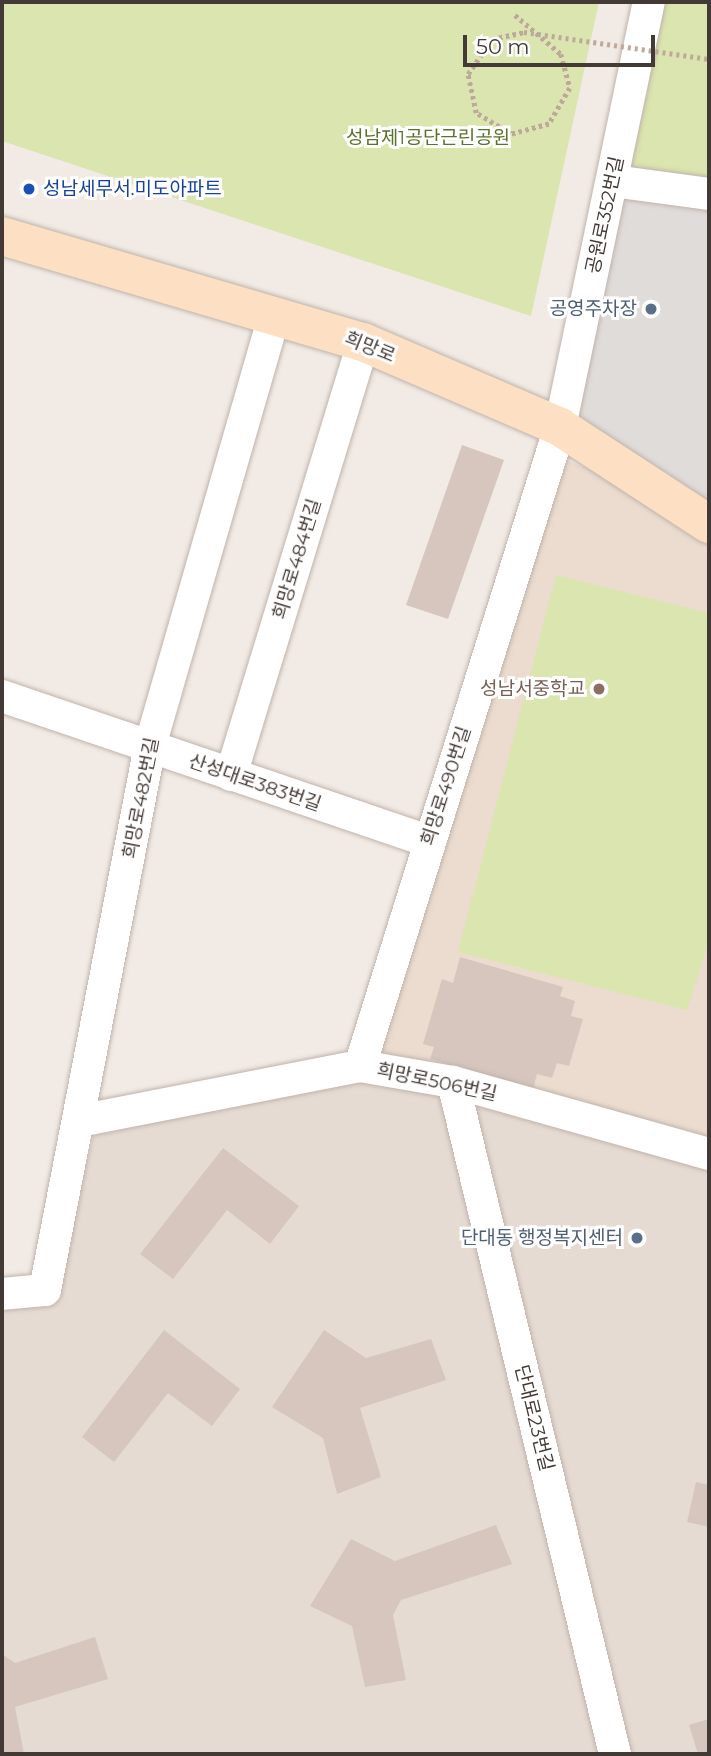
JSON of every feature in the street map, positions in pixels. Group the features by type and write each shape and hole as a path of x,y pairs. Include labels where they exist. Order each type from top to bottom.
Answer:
{"main road":[{"name":"희망로","path":"2,236 275,314 362,342 560,427 709,524"}],"street":[{"name":"공원로352번길","path":"560,427 649,2"},
{"path":"613,181 709,194"},
{"name":"희망로482번길","path":"2,1294 45,1290 150,747 275,314"},
{"name":"희망로484번길","path":"231,775 362,342"},
{"name":"희망로490번길","path":"360,1066 428,841 560,427"},
{"name":"산성대로383번길","path":"2,696 428,841"},
{"name":"희망로506번길","path":"79,1121 360,1066 453,1082 709,1154"},
{"name":"단대로23번길","path":"453,1082 615,1754"}],"path":[{"path":"516,15 532,29 541,35 561,54 570,88 550,124 511,134 482,120 467,90 473,58 500,35 524,32 537,34 551,36 564,38 590,41 709,59"}],"shaded area":[{"name":"공영주차장","path":"613,181 709,195 709,505 576,423"},
{"name":"성남서중학교","path":"557,457 651,492 709,530 709,1154 379,1053"},
{"path":"360,1066 709,1154 709,1754 2,1754 2,1304 53,1297 96,1127"}],"green space":[{"name":"성남제1공단근린공원","path":"2,2 599,2 531,316 2,141"},
{"path":"659,2 709,2 709,184 624,172"},
{"path":"556,575 709,613 709,939 687,1010 458,952"}],"building":[{"path":"462,445 504,460 448,619 406,605"},
{"path":"460,957 563,987 560,996 575,1001 571,1016 583,1019 569,1066 557,1063 552,1078 537,1074 533,1089 430,1059 434,1047 423,1044 442,979 453,983"},
{"path":"223,1148 299,1206 270,1244 227,1210 173,1279 140,1254"},
{"path":"164,1330 240,1389 212,1426 168,1393 114,1462 82,1437"},
{"path":"324,1330 366,1358 431,1339 446,1380 360,1408 381,1477 337,1494 323,1438 272,1407"},
{"path":"696,1482 709,1485 709,1527 687,1522"},
{"path":"496,1525 512,1564 401,1600 393,1615 406,1680 365,1687 352,1626 310,1606 351,1539 395,1561"},
{"path":"95,1637 108,1679 15,1707 24,1754 2,1754 2,1654 15,1663"},
{"path":"709,1719 709,1754 698,1754 689,1725"}],"place":[{"name":"성남세무서.미도아파트","path":"29,189"},
{"name":"공영주차장","path":"651,309"},
{"name":"성남서중학교","path":"599,689"},
{"name":"단대동 행정복지센터","path":"637,1238"}]}
